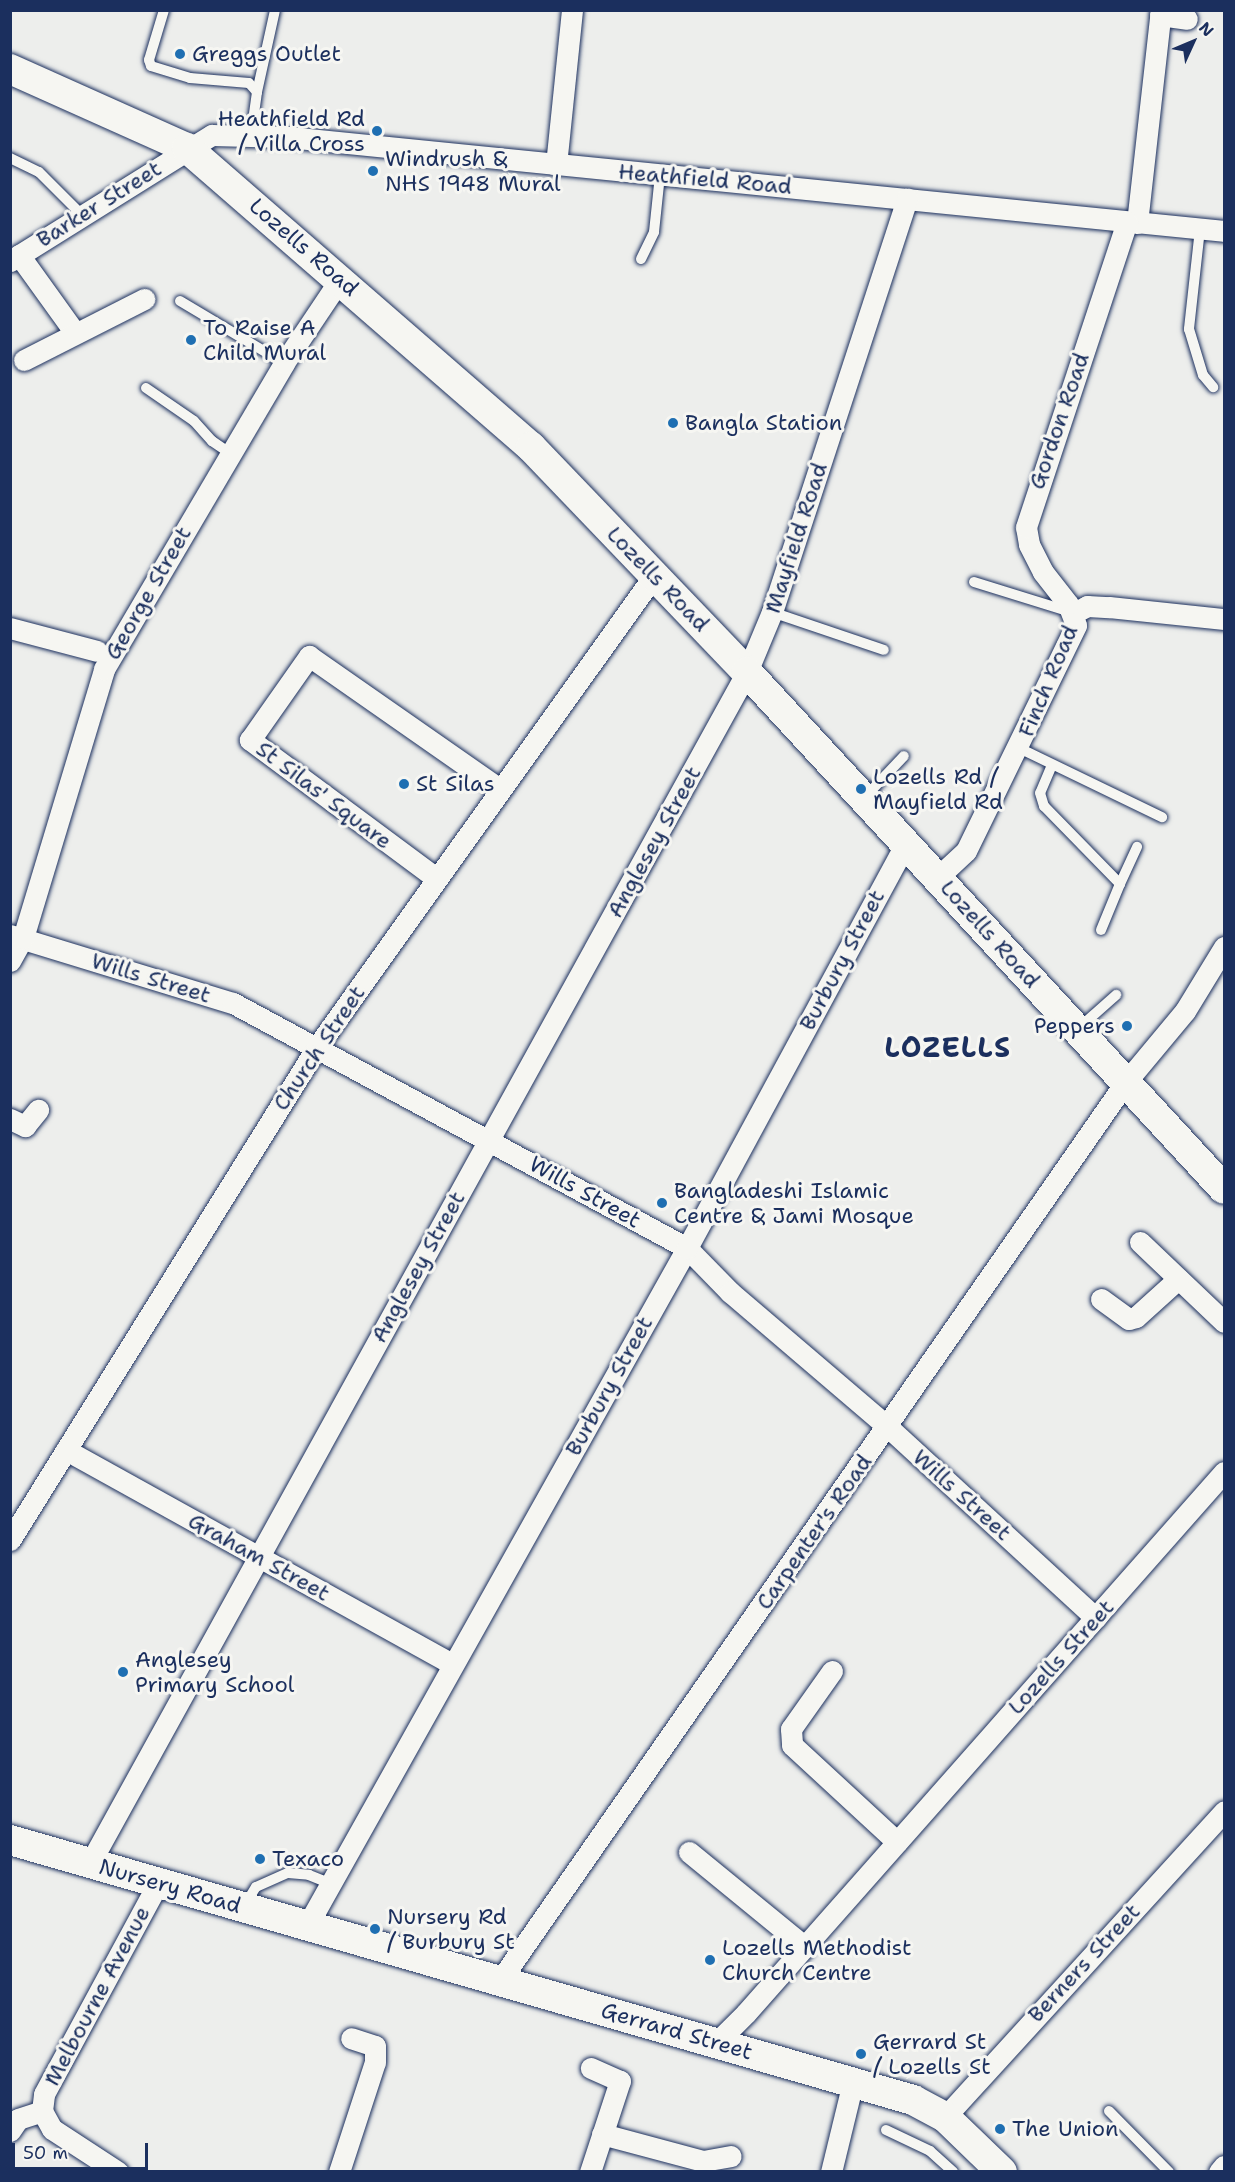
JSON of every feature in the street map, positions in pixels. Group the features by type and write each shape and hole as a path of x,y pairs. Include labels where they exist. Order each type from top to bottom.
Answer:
{"main road":[{"name":"Lozells Road","path":"10,69 188,148 341,278 531,447 747,672 1224,1189"},
{"name":"Nursery Road","path":"10,1840 319,1929"},
{"name":"Gerrard Street","path":"319,1929 501,1979 913,2100 945,2117 1002,2172"}],"street":[{"path":"556,165 572,10"},
{"path":"1161,13 1187,19"},
{"name":"Gordon Road","path":"1074,613 1043,572 1029,544 1026,527 1132,222 1161,13"},
{"name":"Heathfield Road","path":"188,148 212,135 251,135 908,198 1224,231"},
{"name":"Barker Street","path":"15,258 188,148"},
{"name":"Mayfield Road","path":"747,672 772,612 908,198"},
{"path":"15,258 75,333"},
{"name":"George Street","path":"10,961 104,669 284,363 341,278"},
{"path":"24,360 144,299"},
{"name":"Church Street","path":"10,1540 317,1047 655,574"},
{"name":"Finch Road","path":"938,877 966,851 1019,747 1036,704 1076,625 1074,613 1087,606 1224,619"},
{"path":"10,628 98,651"},
{"name":"St Silas' Square","path":"436,878 250,740 309,656 500,789"},
{"name":"Anglesey Street","path":"90,1863 747,672"},
{"name":"Burbury Street","path":"319,1929 331,1884 452,1664 687,1248 905,844"},
{"name":"Wills Street","path":"17,937 233,1003 687,1248 730,1292 888,1427 1096,1618"},
{"name":"Carpenter's Road","path":"501,1979 888,1427 1125,1083 1185,1011 1224,947"},
{"path":"10,1119 25,1126 38,1110"},
{"path":"1140,1242 1224,1322"},
{"path":"1101,1299 1129,1319 1136,1317 1178,1279"},
{"name":"Graham Street","path":"66,1450 397,1631 452,1664"},
{"name":"Lozells Street","path":"716,2043 805,1947 1224,1472"},
{"path":"832,1671 791,1729 792,1745 897,1842"},
{"name":"Berners Street","path":"945,2117 1224,1811"},
{"path":"689,1852 805,1947"},
{"name":"Melbourne Avenue","path":"118,2172 51,2129 42,2111 44,2094 55,2067 158,1883"},
{"path":"339,2172 375,2062 375,2046 351,2037"},
{"path":"590,2172 620,2081 591,2068"},
{"path":"831,2172 853,2082"},
{"name":"Melbourne Avenue","path":"10,2131 18,2119 42,2111"},
{"path":"602,2134 701,2166 731,2156"},
{"path":"1219,2172 1224,2166"}],"lane":[{"path":"164,10 149,60 151,66 190,78 244,81 257,92"},
{"path":"251,135 257,92 275,10"},
{"path":"10,158 39,172 81,214"},
{"path":"641,259 654,232 660,175"},
{"path":"1200,229 1189,329 1203,375 1213,387"},
{"path":"180,301 284,363"},
{"path":"146,388 194,421 212,441 230,453"},
{"path":"974,582 1074,613"},
{"path":"772,612 884,650"},
{"path":"1019,747 1052,765 1162,816"},
{"path":"863,798 904,756"},
{"path":"1052,765 1040,793 1044,806 1120,884"},
{"path":"1101,930 1137,847"},
{"path":"1077,1030 1116,995"},
{"path":"243,1908 255,1887 288,1873 309,1875 331,1884"},
{"path":"1109,2111 1169,2172"},
{"path":"886,2130 930,2151 953,2172"}],"place":[{"name":"Greggs Outlet","path":"180,54"},
{"name":"Heathfield Rd / Villa Cross","path":"377,131"},
{"name":"Windrush & NHS 1948 Mural","path":"373,171"},
{"name":"To Raise A Child Mural","path":"191,340"},
{"name":"Bangla Station","path":"673,423"},
{"name":"St Silas","path":"404,784"},
{"name":"Lozells Rd / Mayfield Rd","path":"861,789"},
{"name":"Peppers","path":"1127,1026"},
{"name":"Bangladeshi Islamic Centre & Jami Mosque","path":"662,1203"},
{"name":"Anglesey Primary School","path":"123,1672"},
{"name":"Texaco","path":"260,1859"},
{"name":"Nursery Rd / Burbury St","path":"375,1929"},
{"name":"Lozells Methodist Church Centre","path":"710,1960"},
{"name":"Gerrard St / Lozells St","path":"861,2054"},
{"name":"The Union","path":"1000,2129"}],"district":[{"name":"LOZELLS","path":"948,1047"}]}
